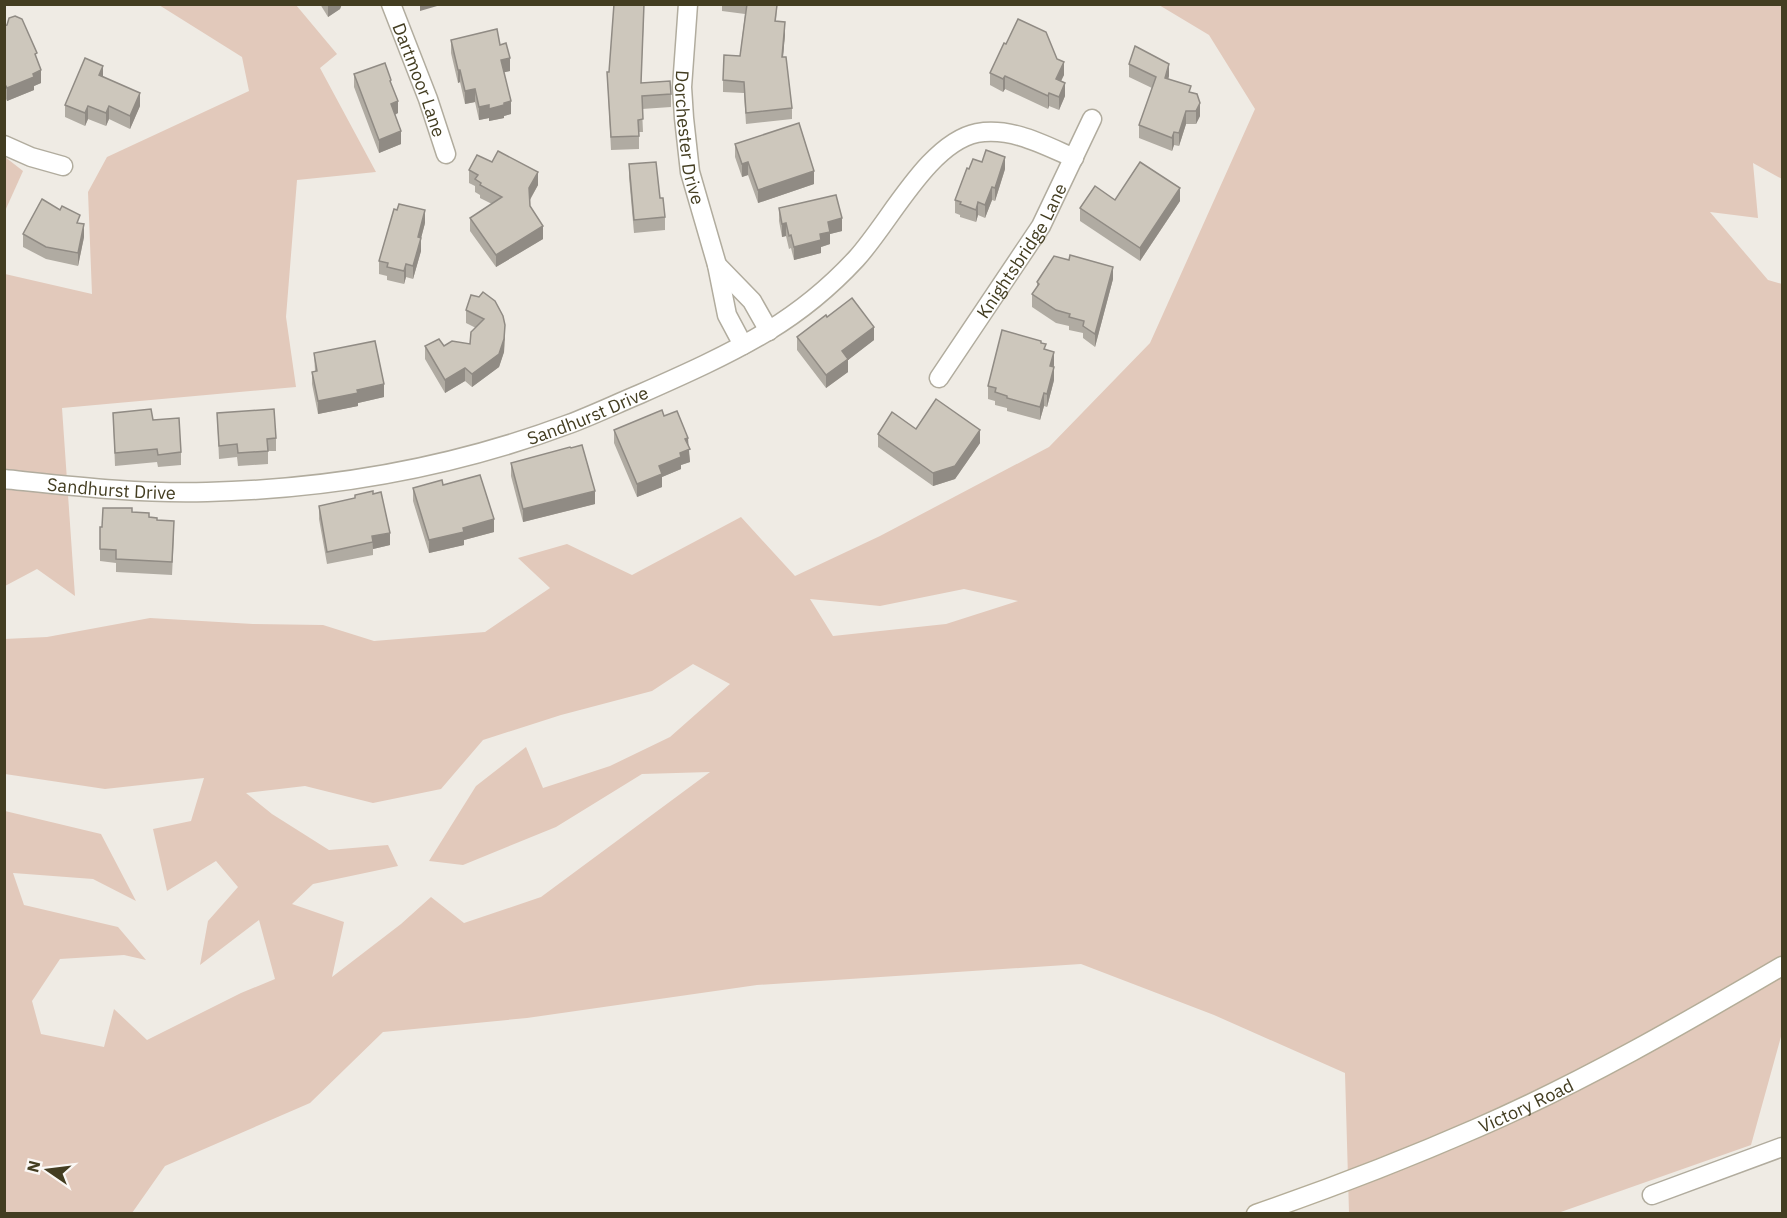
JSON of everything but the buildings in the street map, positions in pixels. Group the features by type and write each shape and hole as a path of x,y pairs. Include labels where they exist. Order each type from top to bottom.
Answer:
{"street":[{"name":"Dartmoor Lane","path":"391,4 428,99 446,154"},
{"name":"Dorchester Drive","path":"687,4 682,87 690,172 717,265 727,315 743,345"},
{"name":"Knightsbridge Lane","path":"939,378 1041,226 1092,119"},
{"name":"Sandhurst Drive","path":"4,479 133,491 205,492 270,489 338,482 472,454 570,424 663,384 769,331 832,284 874,239 936,155 950,145 975,134 999,132 1030,139 1074,158"},
{"path":"4,145 32,157 63,166"},
{"name":"Dorchester Drive","path":"717,265 752,301 769,331"},
{"name":"Victory Road","path":"1256,1214 1368,1174 1479,1127 1597,1070 1782,966"},
{"path":"1652,1195 1782,1147"}],"shaded area":[{"path":"159,5 296,5 337,54 320,68 376,172 297,180 286,317 296,387 62,408 75,596 37,569 5,586 5,274 92,294 88,192 107,157 249,91 242,57"},
{"path":"1159,5 1782,5 1782,179 1753,163 1758,218 1710,212 1768,280 1782,284 1782,1033 1751,1145 1558,1213 1349,1213 1345,1073 1214,1015 1081,964 757,985 527,1018 383,1032 310,1103 165,1166 132,1213 5,1213 5,811 101,834 136,901 93,879 13,873 24,905 118,927 146,960 124,955 60,959 32,1001 41,1034 104,1047 114,1009 147,1040 241,993 275,979 259,920 200,965 208,921 238,887 216,861 167,891 153,829 191,821 204,778 105,789 5,774 4,639 47,637 150,618 253,624 323,625 374,641 485,632 550,588 518,558 567,544 632,575 741,517 795,576 880,536 1049,447 1150,343 1255,109 1209,35","holes":["964,589 1018,601 946,624 833,636 810,599 880,606","693,664 730,684 670,737 610,766 543,788 526,747 476,786 429,861 463,865 556,827 642,774 710,772 541,897 464,923 431,897 401,924 332,977 344,922 292,904 313,884 398,866 388,845 329,850 272,814 246,793 305,786 373,803 441,789 483,740 561,715 652,691"]},
{"path":"5,157 23,171 5,211"}]}
